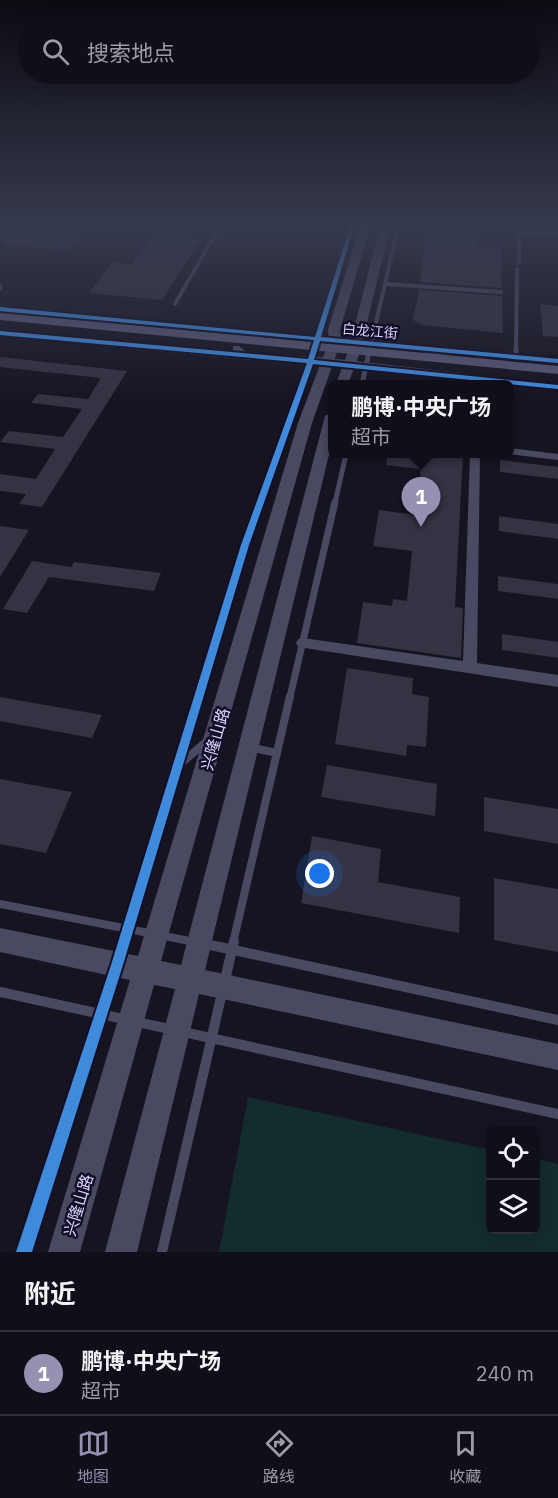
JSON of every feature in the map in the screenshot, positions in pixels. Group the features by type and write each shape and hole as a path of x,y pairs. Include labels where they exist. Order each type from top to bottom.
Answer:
{"main road":[{"name":"白龙江街","path":"0,316 266,342 352,354 450,359 558,370"},
{"name":"白龙江街","path":"0,327 242,353 322,351"},
{"name":"白龙江街","path":"370,355 427,365 558,380"}],"street":[{"name":"兴隆山路","path":"64,1252 305,423 322,351 333,330 347,285"},
{"path":"343,380 370,285"},
{"path":"101,326 124,320"},
{"path":"245,332 266,342"},
{"path":"423,349 450,359"},
{"name":"白龙江街","path":"370,355 453,375 497,380"},
{"path":"427,365 453,375"},
{"name":"白龙江街","path":"514,382 558,387"},
{"name":"兴隆山路","path":"121,1252 328,436"},
{"path":"514,452 558,457"},
{"path":"470,668 475,458"},
{"path":"303,643 558,681"},
{"path":"0,940 558,1057"}],"lane":[{"path":"175,304 186,285"},
{"path":"24,1252 128,929 245,545 322,351 338,285"},
{"path":"363,380 386,285"},
{"path":"407,285 501,292"},
{"path":"516,357 517,285"},
{"name":"白龙江街","path":"0,309 245,332 322,351"},
{"path":"0,333 242,353"},
{"name":"白龙江街","path":"370,355 423,349 558,361"},
{"path":"162,1252 345,458"},
{"path":"178,766 216,733"},
{"path":"249,747 277,753"},
{"path":"0,904 232,948 558,1020"},
{"path":"0,992 558,1114"}],"green space":[{"path":"248,1097 486,1149 486,1234 540,1234 540,1160 558,1164 558,1252 219,1252"}],"building":[{"path":"95,285 171,285 162,300 89,293"},
{"path":"466,285 501,285 501,288"},
{"path":"419,290 502,296 503,333 423,325 413,320"},
{"path":"540,304 558,306 558,337 543,336"},
{"path":"0,357 127,371 42,507 19,504 26,494 0,491 0,474 36,479 55,449 0,442 9,431 63,437 82,409 31,403 38,394 88,399 101,378 0,367"},
{"path":"387,458 463,458 455,607 463,608 461,658 357,643 363,602 392,606 393,599 407,601 412,551 373,546 379,510 416,515 421,469 386,465"},
{"path":"500,460 558,467 558,479 500,472"},
{"path":"499,516 558,524 558,539 499,531"},
{"path":"0,526 29,530 0,577"},
{"path":"32,561 71,567 74,562 161,573 154,591 49,577 27,613 3,609"},
{"path":"498,576 558,584 558,599 498,591"},
{"path":"502,634 558,642 558,658 502,650"},
{"path":"347,668 413,678 412,694 429,697 426,747 407,745 406,756 335,744"},
{"path":"0,697 102,715 92,738 0,721"},
{"path":"327,765 437,784 435,816 321,797"},
{"path":"0,779 72,792 46,853 0,844"},
{"path":"484,797 558,809 558,844 484,831"},
{"path":"312,836 381,849 378,882 460,897 459,933 301,903"},
{"path":"494,878 558,889 558,952 494,940"}],"cycle path":[{"path":"24,1252 117,965 245,545 315,348 334,285"},
{"path":"0,309 558,361"},
{"path":"0,333 497,380"},
{"path":"514,382 558,387"}],"place":[{"name":"鹏博·中央广场","path":"421,527"}]}
